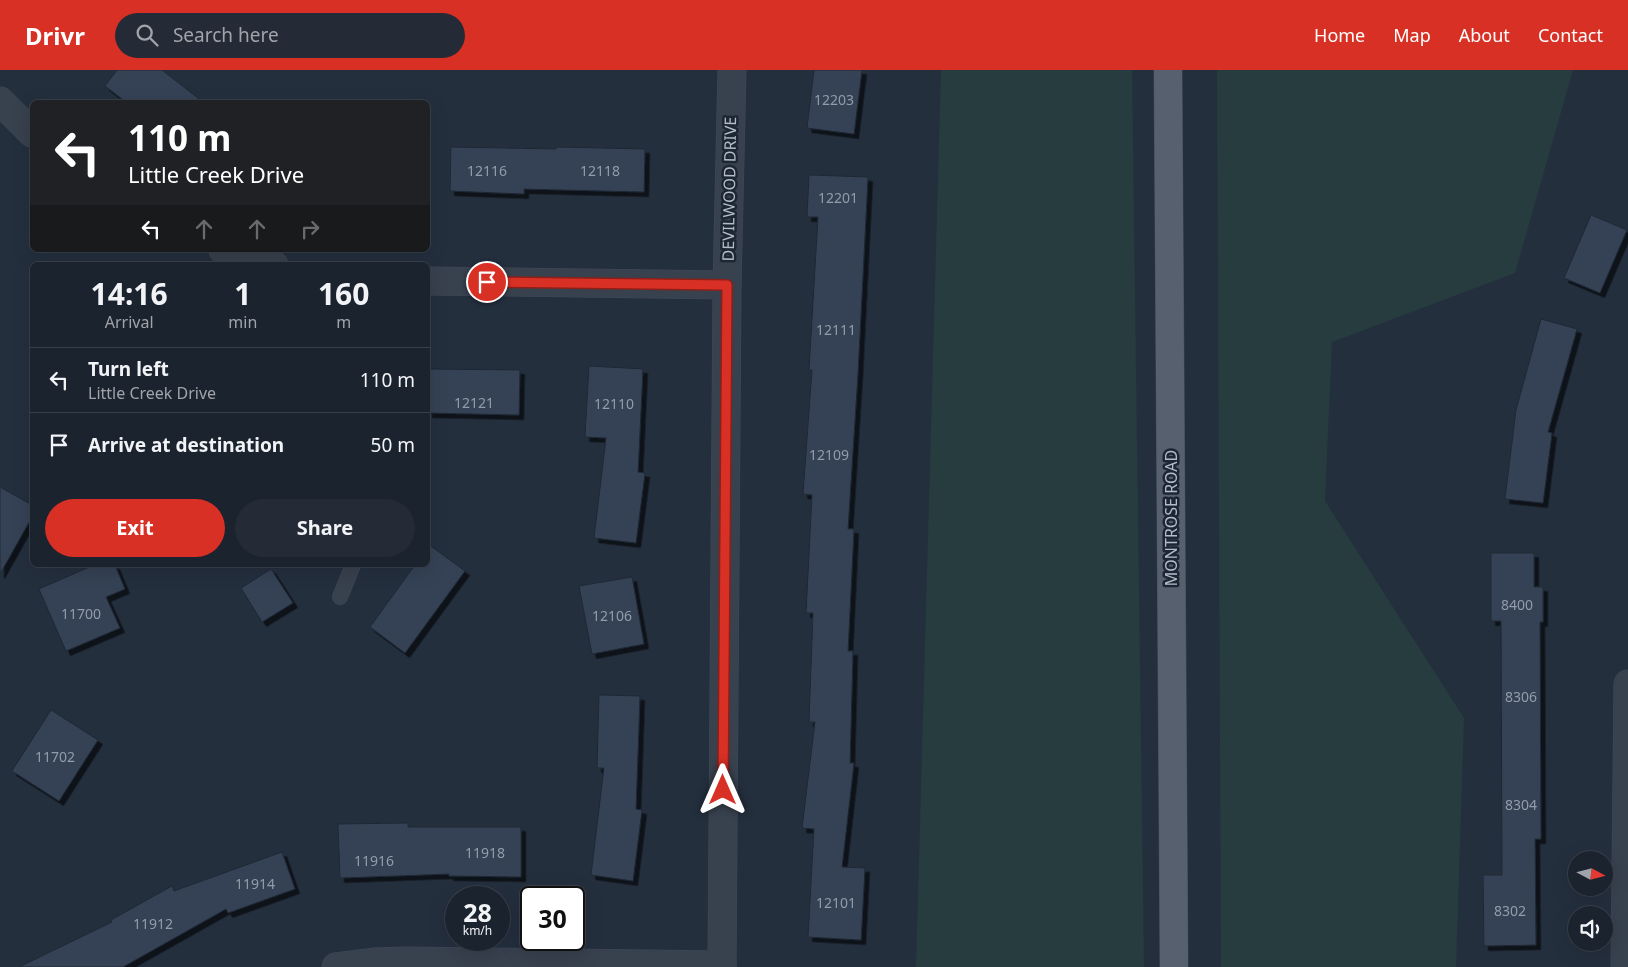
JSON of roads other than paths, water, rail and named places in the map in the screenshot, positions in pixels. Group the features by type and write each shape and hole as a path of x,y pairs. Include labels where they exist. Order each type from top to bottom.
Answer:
{"main road":[{"name":"MONTROSE ROAD","path":"1168,70 1174,967"}],"street":[{"name":"DEVILWOOD DRIVE","path":"722,966 727,285 732,70"},
{"path":"0,101 30,131"},
{"path":"230,252 264,262"},
{"path":"430,281 727,285"},
{"path":"1625,967 1628,684"},
{"path":"336,967 403,961 722,966"}],"lane":[{"path":"340,597 352,567"}]}
